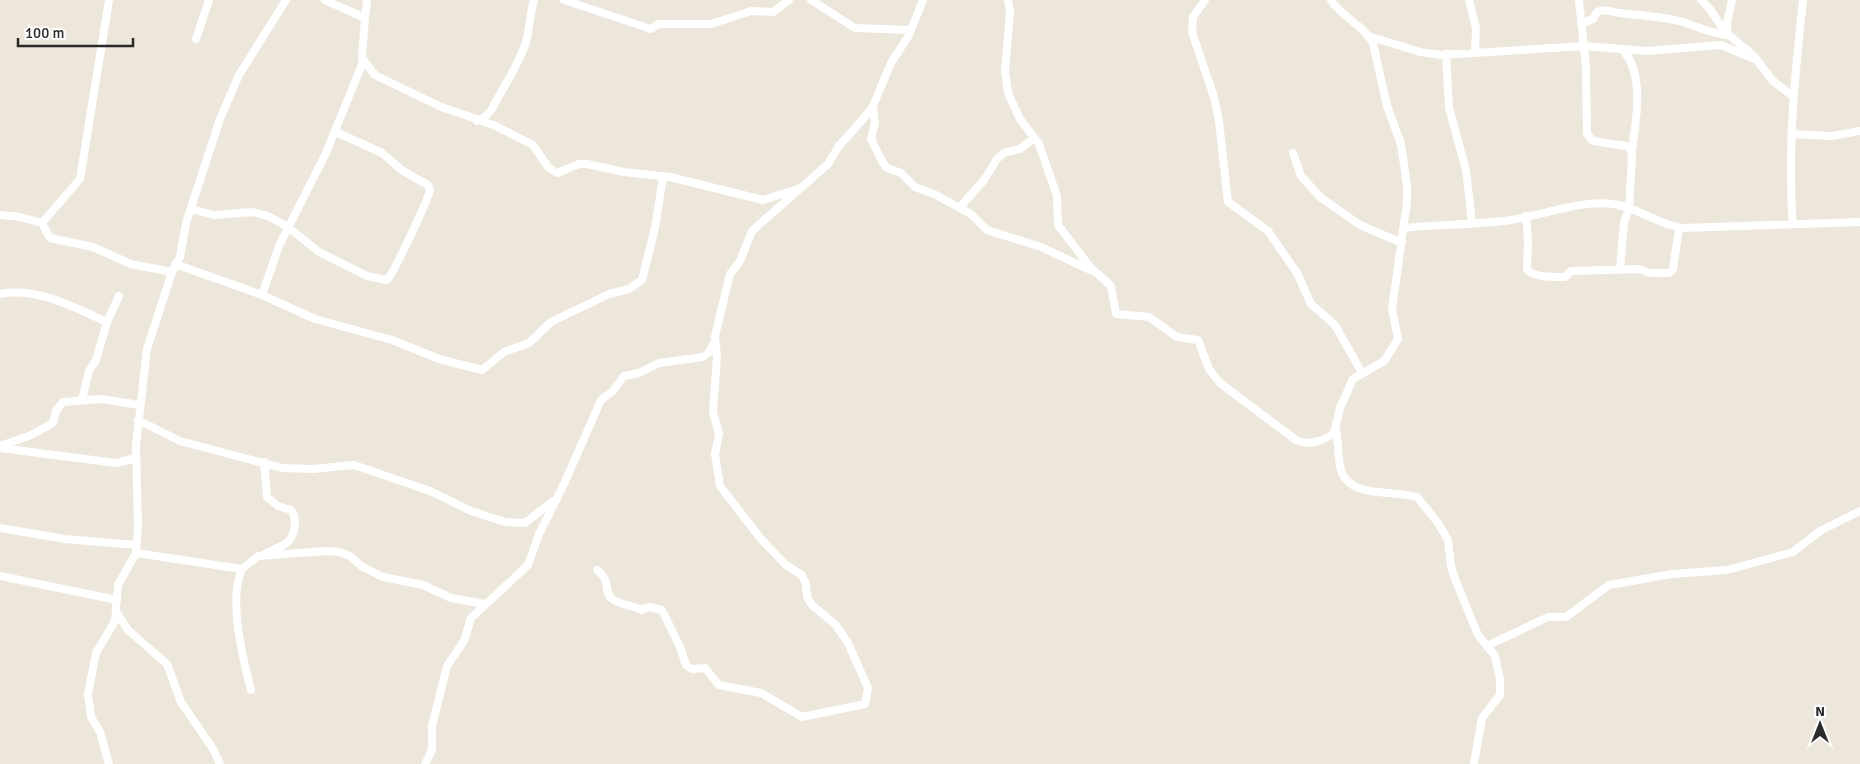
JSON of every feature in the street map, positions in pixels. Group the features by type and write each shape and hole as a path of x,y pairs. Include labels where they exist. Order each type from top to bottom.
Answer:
{"street":[{"path":"42,223 80,179 109,0"},
{"path":"196,39 209,0"},
{"path":"109,764 100,732 91,716 88,694 96,653 115,621 118,585 136,549 138,527 136,458 138,420 147,349 172,272 180,257 190,209 206,156 228,98 239,76 286,0"},
{"path":"325,0 365,18"},
{"path":"262,294 271,264 336,132 363,62 362,54 367,0"},
{"path":"477,121 486,116 492,109 521,54 527,40 529,18 534,0"},
{"path":"564,0 651,29 658,24 711,24 751,11 773,12 789,0"},
{"path":"811,0 855,28 911,30"},
{"path":"425,764 432,750 432,726 444,672 464,641 471,618 528,565 539,534 564,484 601,400 613,391 619,380 659,363 703,357 710,352 715,340 730,274 740,261 752,231 828,164 839,146 873,106 891,63 911,30 923,0"},
{"path":"1008,0 1009,16 1005,50 1007,90 1012,106 1039,144 1057,196 1058,225 1090,267 1113,288 1113,308 1116,315 1149,317 1177,337 1198,340 1209,369 1220,382 1296,440 1306,443 1324,439 1334,433 1340,408 1353,379 1384,361 1398,341 1392,309 1408,191 1404,158 1399,137 1387,106 1373,43 1368,36 1338,10 1331,0"},
{"path":"1205,0 1193,17 1192,32 1218,115 1228,202 1264,227 1297,272 1311,304 1335,325 1362,373"},
{"path":"1469,0 1476,28 1475,53"},
{"path":"1579,0 1584,46 1588,138 1593,141 1626,146 1632,151"},
{"path":"1701,0 1710,9 1722,30 1757,60 1773,81 1794,97"},
{"path":"1728,35 1726,23 1732,0"},
{"path":"1793,224 1791,176 1794,97 1803,0"},
{"path":"1581,24 1593,19 1597,12 1608,10 1618,13 1670,19 1712,34 1728,35"},
{"path":"1368,36 1420,52 1446,54 1584,46 1624,51 1721,45 1757,60"},
{"path":"1620,270 1624,222 1629,209 1633,171 1632,151 1636,78 1632,64 1624,51"},
{"path":"1446,54 1449,108 1466,170 1472,223"},
{"path":"363,62 375,75 446,109 496,126 533,145 548,167 557,173 581,164 663,177 763,200 801,188"},
{"path":"873,106 874,123 871,139 883,164 901,173 915,187 972,214 987,230 1041,247 1098,274"},
{"path":"1793,134 1831,136 1860,131"},
{"path":"190,209 214,215 259,213 278,220 319,252 367,276 383,280 392,275 399,254 418,220 430,190 428,185 403,171 382,153 336,132"},
{"path":"960,207 984,180 997,159 1004,153 1020,149 1034,138"},
{"path":"1294,153 1301,176 1320,197 1360,225 1402,243"},
{"path":"175,264 262,294 315,319 392,340 439,359 478,370 486,369 504,352 529,343 551,322 609,294 629,289 642,280 655,228 663,177"},
{"path":"1404,228 1472,223 1526,216 1583,205 1613,204 1678,228 1701,229 1860,222"},
{"path":"0,215 20,217 42,223 50,238 93,247 131,264 172,272"},
{"path":"1526,216 1528,257 1526,267 1528,273 1564,277 1571,271 1639,269 1655,274 1671,272 1678,228"},
{"path":"0,294 21,292 37,297 53,298 106,322"},
{"path":"82,400 89,371 96,360 106,322 119,296"},
{"path":"597,570 606,579 608,593 614,600 640,610 649,607 662,610 680,647 686,665 692,669 705,668 719,685 761,693 802,717 832,713 848,707 862,706 866,702 868,688 848,643 836,625 812,605 807,597 806,584 802,575 786,565 761,539 720,486 715,454 719,434 713,412 715,340"},
{"path":"0,447 46,428 53,422 56,411 63,402 101,399 140,405"},
{"path":"138,420 180,441 293,469 354,465 430,491 471,511 516,524 525,523 533,519 554,501"},
{"path":"1336,428 1340,466 1350,484 1360,489 1417,497 1438,522 1448,540 1451,566 1478,635 1495,656 1501,688 1500,695 1482,718 1474,764"},
{"path":"0,447 116,463 136,458"},
{"path":"262,556 286,543 292,534 294,520 291,510 278,506 267,497 264,462"},
{"path":"1487,646 1548,617 1566,617 1609,585 1672,574 1728,570 1793,552 1820,531 1860,510"},
{"path":"0,528 136,549 242,569"},
{"path":"251,690 239,638 236,587 242,569 256,557 326,551 339,552 350,556 361,566 383,577 423,585 451,598 485,604"},
{"path":"0,576 117,600"},
{"path":"117,613 128,630 167,664 181,702 213,749 220,764"}]}
